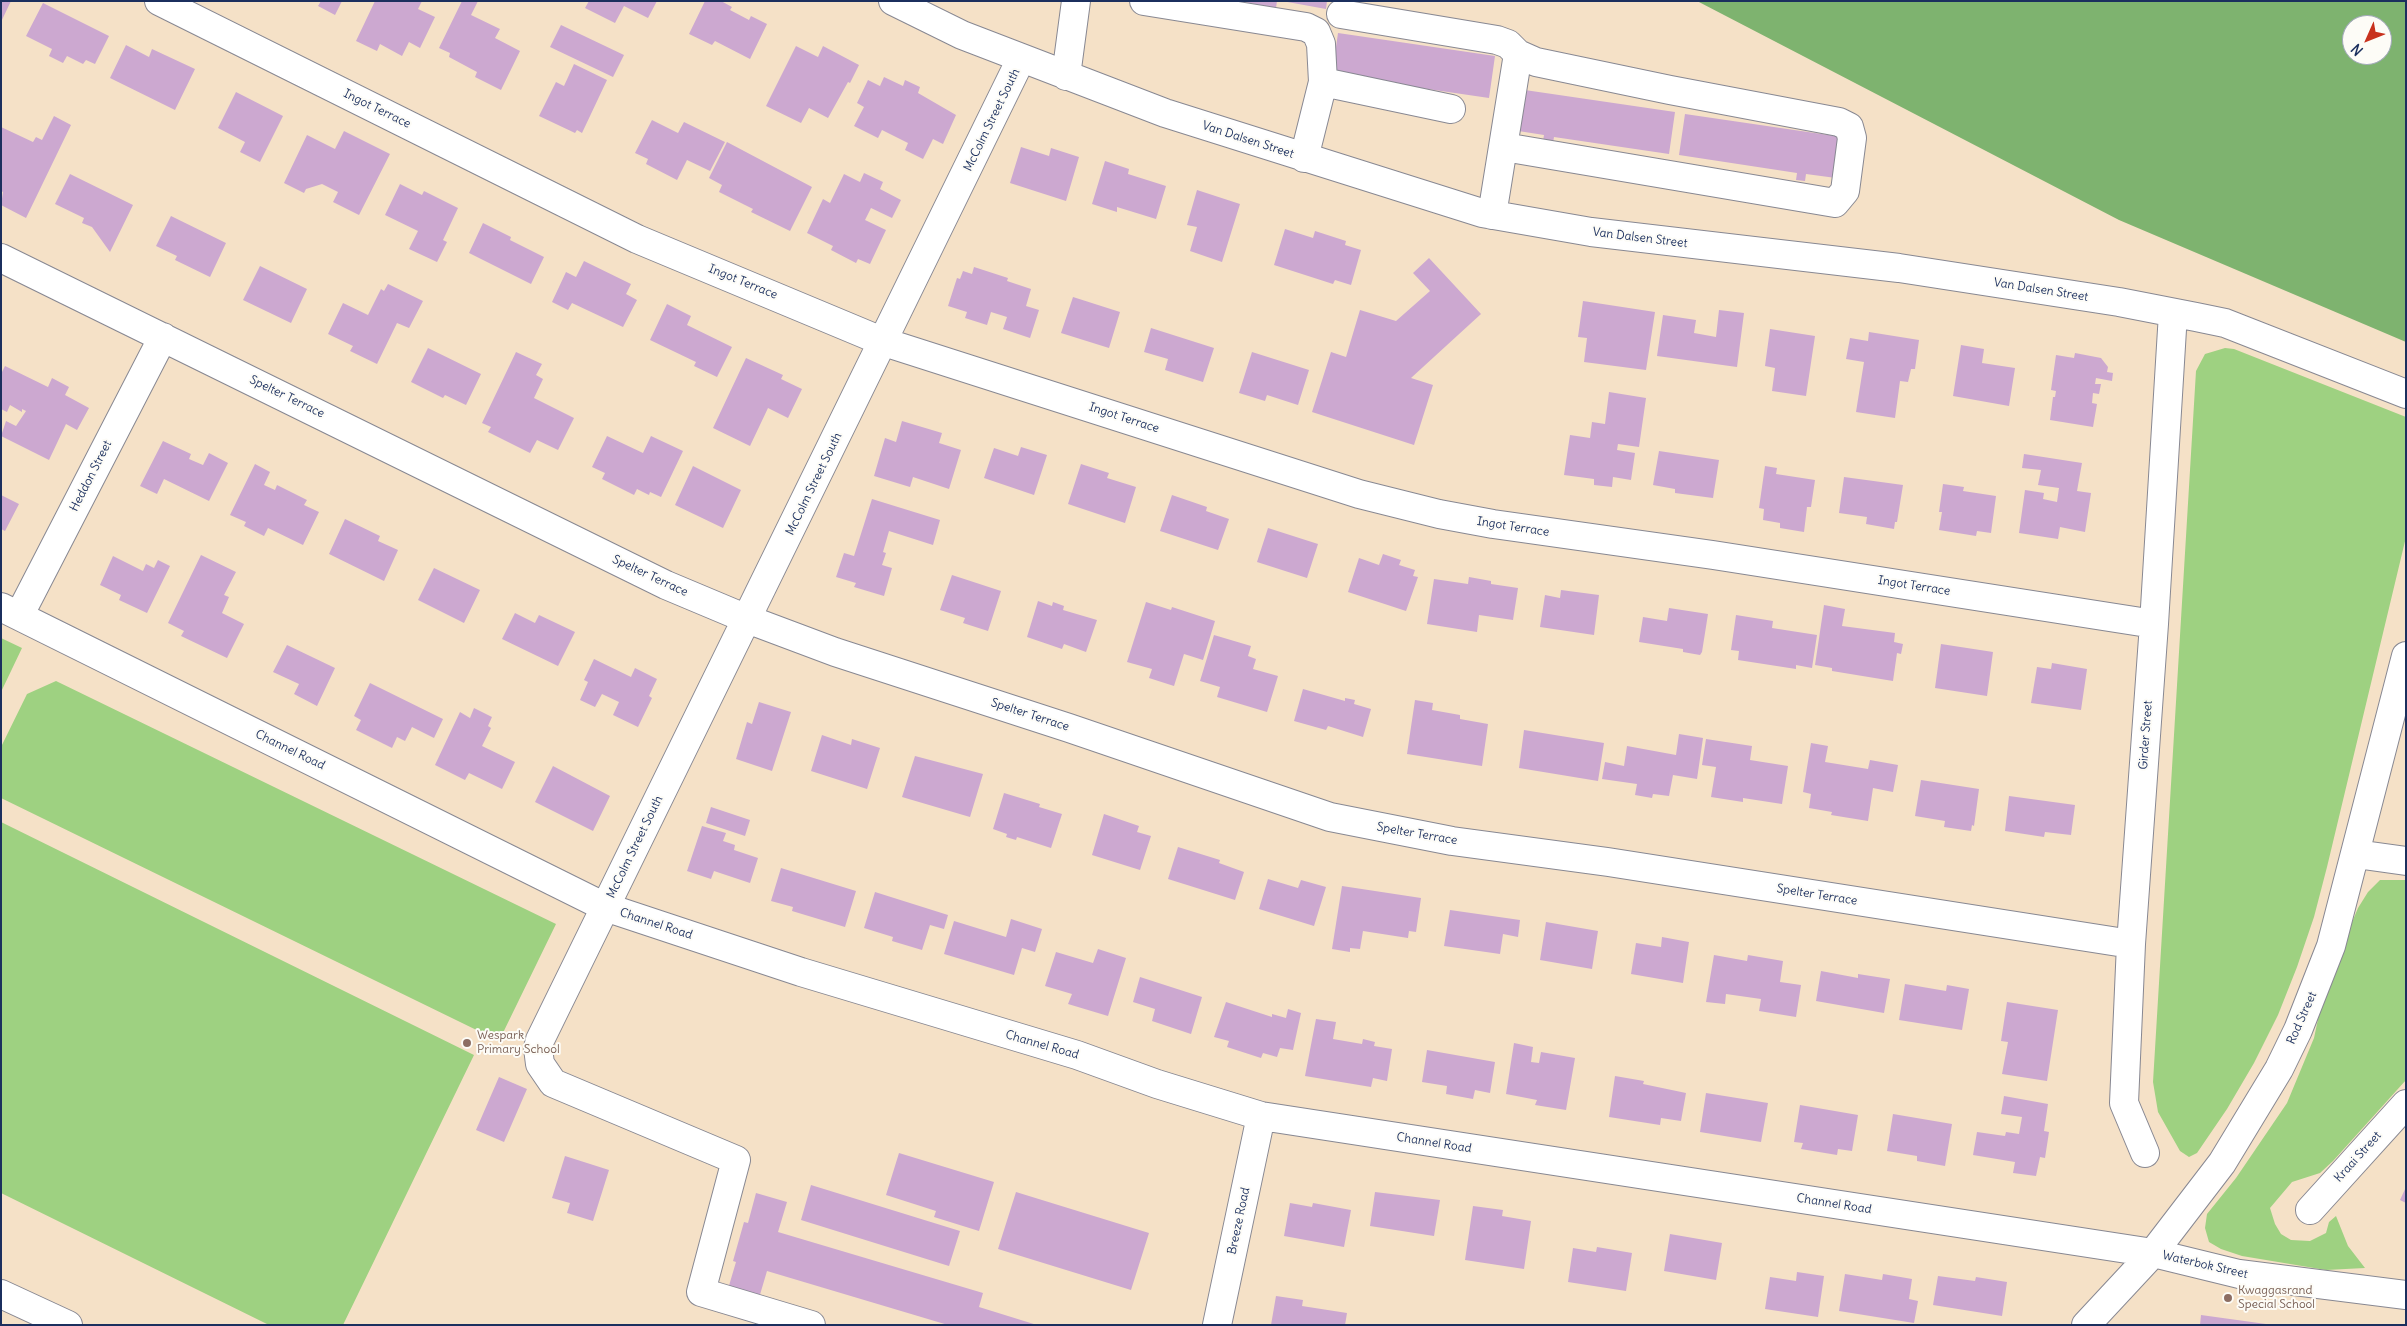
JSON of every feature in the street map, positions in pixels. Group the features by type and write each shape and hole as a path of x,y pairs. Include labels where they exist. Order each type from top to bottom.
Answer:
{"street":[{"name":"Ingot Terrace","path":"159,1 637,239 884,342 1359,494 1439,514 2154,624"},
{"name":"Van Dalsen Street","path":"894,1 962,35 1165,113 1434,200 1492,215 1590,232 1899,268 2119,302 2225,323 2406,394"},
{"path":"1066,76 1076,1"},
{"path":"1144,1 1306,27 1316,32 1321,44 1323,82 1304,158"},
{"path":"1341,14 1497,40 1508,44 1518,54 1536,62 1839,122 1849,128 1852,138 1845,191 1835,203 1504,147"},
{"path":"1492,215 1518,54"},
{"name":"McColm Street South","path":"811,1325 701,1292 736,1160 563,1089 549,1079 540,1064 538,1048 540,1040 884,342 1021,59"},
{"path":"1323,82 1451,109"},
{"name":"Spelter Terrace","path":"1,258 666,584 747,619 835,652 1070,728 1330,817 1452,841 1618,863 2131,944"},
{"name":"Girder Street","path":"2146,1153 2124,1103 2131,944 2154,624 2173,313"},
{"name":"Heddon Street","path":"10,612 163,337"},
{"name":"Channel Road","path":"10,612 605,907 802,972 1077,1055 1157,1084 1261,1116 2153,1254"},
{"name":"Rod Street","path":"2086,1325 2153,1254 2222,1163 2279,1069 2311,1002 2331,946 2406,656"},
{"path":"2356,854 2406,861"},
{"name":"Kraai Street","path":"2310,1210 2406,1104"},
{"name":"Breeze Road","path":"1217,1325 1261,1116"},
{"name":"Waterbok Street","path":"2153,1254 2239,1274 2406,1296"},
{"path":"1,1294 54,1322"}],"green space":[{"path":"1697,1 2406,1 2406,342 2119,220"},
{"path":"2225,348 2234,349 2406,417 2406,537 2327,867 2314,917 2297,967 2278,1015 2254,1063 2227,1109 2197,1153 2189,1157 2180,1151 2158,1112 2153,1082 2196,371 2205,354"},
{"path":"1,638 22,648 1,692"},
{"path":"56,681 556,924 499,1041 1,798 1,747 27,694"},
{"path":"1,822 474,1055 343,1325 269,1325 1,1193"},
{"path":"2380,880 2406,880 2406,1080 2333,1161 2320,1173 2292,1182 2270,1208 2275,1224 2281,1234 2291,1240 2310,1241 2326,1233 2329,1222 2336,1216 2348,1246 2365,1268 2326,1270 2242,1256 2221,1249 2209,1242 2205,1228 2207,1214 2236,1178 2287,1103 2314,1038 2325,986 2358,908 2368,892"}],"building":[{"path":"1,1 11,1 1,22"},
{"path":"321,1 342,1 335,15 318,6"},
{"path":"375,1 422,1 418,9 435,17 420,48 409,42 402,56 380,44 377,51 356,41"},
{"path":"462,1 478,1 471,15 500,29 495,38 520,51 501,90 475,77 477,72 449,57 450,53 439,48"},
{"path":"589,1 657,1 648,18 624,6 615,23 585,8"},
{"path":"705,1 721,1 732,7 730,10 749,20 751,16 767,24 750,59 715,41 712,45 689,34"},
{"path":"1239,1 1277,1 1276,8"},
{"path":"1282,1 1327,1 1326,9"},
{"path":"43,3 109,36 95,64 86,60 83,64 67,56 63,63 49,56 52,49 26,36"},
{"path":"561,25 624,55 613,77 550,47"},
{"path":"1338,33 1495,56 1489,98 1332,75"},
{"path":"126,45 149,57 152,49 195,69 175,110 110,78"},
{"path":"796,46 818,57 823,46 859,65 828,118 809,108 801,123 766,106"},
{"path":"574,64 607,80 582,133 577,130 575,133 539,116 556,82 564,86"},
{"path":"884,77 903,86 905,80 920,87 918,93 956,115 943,144 933,139 923,159 905,150 908,143 882,130 878,138 854,126 864,107 857,103 868,80 880,86"},
{"path":"1518,89 1675,112 1669,154 1554,137 1553,143 1543,141 1544,135 1512,130"},
{"path":"236,92 283,116 260,162 240,152 245,142 218,128"},
{"path":"1685,114 1842,137 1836,178 1806,174 1805,181 1796,180 1797,173 1679,155"},
{"path":"54,116 71,125 26,218 1,205 3,192 1,191 1,127 33,142 36,137 42,140"},
{"path":"652,120 678,133 684,122 725,142 710,171 687,160 677,180 646,164 648,159 635,153"},
{"path":"344,131 390,154 359,215 333,202 338,192 322,184 306,189 304,193 284,183 307,135 335,149"},
{"path":"727,142 812,187 790,231 751,212 753,209 719,192 722,185 709,178"},
{"path":"1021,147 1049,156 1051,148 1079,157 1066,201 1010,183"},
{"path":"1105,161 1129,169 1128,174 1166,186 1156,219 1117,207 1117,212 1092,204"},
{"path":"864,173 883,182 880,189 901,200 892,218 871,208 865,220 886,230 870,264 858,259 856,263 831,250 833,246 807,233 823,199 830,203 844,174 860,182"},
{"path":"70,174 133,205 110,252 92,227 82,223 84,218 55,204"},
{"path":"400,184 422,195 424,191 458,208 443,240 447,242 437,262 409,249 418,231 385,215"},
{"path":"1197,190 1240,204 1222,262 1190,251 1197,227 1187,225"},
{"path":"171,216 226,243 210,277 175,260 177,256 156,246"},
{"path":"483,223 511,237 510,240 544,257 531,284 469,253"},
{"path":"1285,229 1313,238 1315,231 1346,241 1345,245 1361,250 1351,285 1335,280 1333,284 1274,265"},
{"path":"1429,258 1481,314 1411,378 1433,385 1414,445 1312,412 1331,352 1346,357 1360,310 1396,321 1430,291 1413,273"},
{"path":"584,261 631,284 626,294 637,300 623,327 572,303 568,310 552,302 566,272 576,277"},
{"path":"260,266 307,289 291,323 243,300"},
{"path":"974,267 1008,278 1007,281 1031,289 1026,306 1039,310 1030,338 1003,329 1007,317 991,312 987,325 965,318 967,312 948,306 957,278 960,279 963,271 972,274"},
{"path":"388,284 423,301 409,328 397,323 377,364 350,351 353,346 328,334 343,303 368,315 381,289 384,291"},
{"path":"1073,297 1120,312 1109,348 1061,333"},
{"path":"1583,301 1655,312 1646,370 1584,362 1587,338 1578,337"},
{"path":"667,304 691,316 687,325 732,347 717,377 694,366 696,362 650,340"},
{"path":"1719,310 1744,313 1737,367 1657,356 1663,315 1696,320 1694,333 1716,337"},
{"path":"1151,328 1214,348 1203,382 1165,370 1168,359 1144,352"},
{"path":"1770,329 1815,336 1806,396 1772,391 1775,368 1765,366"},
{"path":"1869,332 1919,340 1915,369 1911,369 1908,382 1900,381 1895,418 1856,412 1864,362 1846,359 1850,338 1868,341"},
{"path":"1961,345 1984,349 1982,363 2015,368 2009,406 1953,396"},
{"path":"428,348 481,374 466,405 445,395 443,398 411,382"},
{"path":"516,352 542,364 536,375 543,379 534,398 574,418 558,450 537,440 530,453 488,432 491,427 482,423"},
{"path":"1252,352 1309,370 1298,405 1267,395 1265,401 1239,393"},
{"path":"2075,353 2101,358 2108,367 2107,372 2113,373 2112,381 2096,378 2095,384 2101,384 2099,394 2093,393 2092,403 2097,404 2093,427 2050,420 2053,397 2055,397 2056,391 2051,390 2056,355 2074,358"},
{"path":"746,358 783,375 781,379 802,389 788,418 768,408 750,446 713,428"},
{"path":"5,366 48,387 52,378 69,387 65,395 89,408 77,430 66,424 49,460 1,436 6,421 16,426 26,411 22,409 22,412 10,405 7,412 1,409 1,374"},
{"path":"1609,392 1646,398 1639,447 1618,444 1617,450 1635,453 1631,480 1613,477 1612,487 1594,485 1594,479 1564,475 1570,435 1590,438 1592,422 1605,424"},
{"path":"902,421 942,433 939,443 961,450 949,489 913,477 910,487 874,476 885,438 896,442"},
{"path":"607,436 643,453 651,436 683,451 661,497 650,492 649,495 637,489 634,495 602,479 605,473 592,467"},
{"path":"163,441 191,454 189,459 203,465 209,453 228,463 209,501 164,479 157,494 140,486"},
{"path":"1021,447 1047,455 1034,495 984,478 994,448 1018,456"},
{"path":"1659,451 1719,460 1713,498 1675,493 1675,489 1653,485"},
{"path":"2024,454 2082,463 2077,491 2091,493 2085,532 2060,527 2058,539 2019,533 2025,490 2044,493 2043,499 2057,502 2059,488 2038,485 2041,470 2022,468"},
{"path":"255,464 270,472 264,485 275,490 277,485 307,500 304,505 319,512 303,545 268,528 264,536 244,526 246,522 230,515"},
{"path":"1081,464 1109,473 1107,478 1136,487 1125,523 1068,504"},
{"path":"693,466 741,490 723,528 675,505"},
{"path":"1765,466 1777,468 1776,474 1815,480 1811,507 1807,507 1804,532 1780,528 1780,523 1763,520 1764,509 1759,508"},
{"path":"1844,477 1903,485 1897,522 1895,522 1894,529 1866,524 1867,517 1839,513"},
{"path":"1943,484 1964,487 1963,491 1996,496 1991,533 1977,531 1976,536 1939,530 1942,512 1939,512"},
{"path":"1,495 19,504 5,531 1,529"},
{"path":"1172,495 1207,507 1206,511 1229,519 1218,550 1160,531"},
{"path":"872,499 940,520 933,545 889,531 883,552 886,553 882,565 892,568 884,596 854,587 856,583 836,577 844,553 854,556"},
{"path":"345,519 380,536 378,541 398,550 384,581 329,554"},
{"path":"1268,528 1318,544 1307,578 1257,562"},
{"path":"1383,554 1401,560 1399,565 1415,570 1413,576 1418,577 1406,611 1348,592 1359,558 1379,565"},
{"path":"201,555 236,572 224,595 229,597 222,613 244,624 227,658 181,636 184,631 168,623"},
{"path":"113,556 143,571 146,564 154,568 158,560 170,566 147,613 119,600 121,595 100,585"},
{"path":"434,568 480,590 464,623 418,600"},
{"path":"952,575 1001,591 988,631 963,623 965,618 940,610"},
{"path":"1469,577 1491,581 1491,584 1518,588 1513,620 1479,615 1477,632 1427,624 1434,579 1468,584"},
{"path":"1561,590 1599,595 1594,635 1540,627 1545,595 1560,598"},
{"path":"1038,601 1052,606 1053,602 1064,606 1063,610 1097,620 1086,652 1064,644 1062,649 1027,637"},
{"path":"1146,602 1171,610 1172,607 1215,621 1203,660 1184,654 1174,686 1149,678 1152,669 1127,662"},
{"path":"1824,605 1845,609 1842,626 1895,633 1894,642 1903,644 1901,654 1897,653 1893,681 1832,671 1832,668 1815,665"},
{"path":"1669,608 1708,614 1700,655 1683,652 1683,649 1639,642 1643,617 1667,621"},
{"path":"515,613 535,623 539,615 575,632 558,666 502,639"},
{"path":"1736,615 1773,621 1772,628 1817,635 1812,668 1796,665 1796,669 1738,660 1739,651 1731,650"},
{"path":"1214,635 1251,646 1248,656 1256,659 1253,669 1278,676 1267,712 1217,697 1220,687 1200,681"},
{"path":"1941,644 1993,652 1987,696 1935,688"},
{"path":"287,645 335,668 317,706 294,694 299,684 273,672"},
{"path":"594,659 631,677 635,668 657,679 649,696 652,698 638,727 613,715 619,702 602,694 595,707 580,700 588,682 584,680"},
{"path":"2052,663 2087,669 2081,710 2031,703 2037,667 2051,669"},
{"path":"370,683 443,719 434,738 412,727 405,741 397,737 392,748 356,730 361,720 354,716"},
{"path":"1303,689 1345,701 1345,698 1355,700 1354,704 1371,709 1363,737 1328,726 1326,730 1294,721"},
{"path":"1415,700 1433,703 1432,710 1460,715 1460,719 1488,724 1482,766 1407,754"},
{"path":"759,702 791,712 772,771 736,759 747,722 752,724"},
{"path":"474,708 492,717 488,726 491,728 482,746 515,762 502,789 469,773 465,780 435,765 460,712 470,718"},
{"path":"1524,730 1604,743 1598,781 1519,768"},
{"path":"1679,734 1703,738 1697,779 1673,775 1669,796 1653,794 1652,798 1635,795 1637,784 1602,779 1605,762 1624,766 1627,746 1676,755"},
{"path":"822,735 851,745 852,739 880,748 867,789 811,771"},
{"path":"1706,739 1752,746 1750,760 1788,766 1782,804 1743,798 1743,802 1711,797 1716,767 1702,765"},
{"path":"1811,743 1828,746 1825,762 1868,769 1870,760 1898,765 1893,792 1873,788 1868,821 1831,815 1832,812 1809,808 1811,794 1803,792"},
{"path":"915,756 983,774 970,817 902,797"},
{"path":"553,766 610,796 593,831 535,802"},
{"path":"1921,780 1979,789 1974,826 1972,825 1971,831 1944,827 1945,821 1915,816"},
{"path":"1004,793 1040,804 1039,807 1062,814 1051,848 1017,837 1016,840 1006,837 1007,834 993,829"},
{"path":"2009,796 2075,805 2071,835 2045,832 2044,837 2005,831"},
{"path":"711,807 750,820 745,836 706,823"},
{"path":"1104,814 1139,826 1137,832 1151,836 1140,870 1092,855"},
{"path":"702,826 726,833 723,841 735,845 734,850 758,858 750,883 714,871 711,879 687,871"},
{"path":"1178,847 1220,860 1219,863 1244,872 1235,900 1168,879"},
{"path":"781,868 856,891 845,927 792,911 793,907 771,901"},
{"path":"1268,879 1298,888 1301,880 1326,887 1314,926 1259,909"},
{"path":"1342,886 1421,898 1416,932 1409,931 1408,938 1363,931 1360,949 1350,948 1350,952 1332,949"},
{"path":"875,892 948,915 944,929 930,925 922,950 892,941 893,937 864,928"},
{"path":"1450,910 1520,920 1518,937 1503,934 1500,954 1444,946"},
{"path":"1011,919 1042,929 1035,952 1022,948 1014,975 944,954 954,921 1006,937"},
{"path":"1546,922 1598,931 1592,969 1540,960"},
{"path":"1662,937 1689,942 1683,983 1631,974 1636,943 1661,947"},
{"path":"1098,949 1126,958 1108,1016 1068,1004 1072,994 1045,986 1056,952 1093,963"},
{"path":"1714,955 1747,961 1748,955 1783,961 1780,982 1801,985 1796,1017 1759,1011 1761,999 1726,994 1725,1004 1706,1002"},
{"path":"1821,971 1858,978 1858,974 1890,979 1884,1013 1816,1001"},
{"path":"1140,977 1202,997 1191,1034 1152,1021 1155,1009 1133,1002"},
{"path":"1905,984 1946,991 1947,985 1969,989 1962,1030 1899,1020"},
{"path":"1226,1002 1272,1017 1272,1014 1286,1018 1288,1009 1301,1013 1293,1050 1280,1048 1277,1057 1263,1053 1261,1058 1227,1047 1229,1041 1214,1037"},
{"path":"2007,1002 2058,1010 2047,1081 2002,1074 2008,1042 2001,1041"},
{"path":"1316,1019 1336,1022 1333,1039 1362,1044 1363,1039 1375,1042 1374,1046 1392,1049 1387,1081 1373,1078 1371,1087 1305,1076"},
{"path":"1514,1043 1533,1047 1531,1062 1539,1063 1541,1052 1575,1058 1566,1110 1535,1105 1537,1100 1506,1094"},
{"path":"1427,1050 1495,1062 1490,1093 1475,1090 1473,1099 1446,1094 1447,1086 1422,1082"},
{"path":"1615,1076 1644,1081 1643,1084 1686,1093 1681,1121 1661,1118 1660,1125 1609,1117"},
{"path":"499,1077 527,1089 504,1142 476,1130"},
{"path":"1706,1093 1768,1103 1761,1142 1700,1132"},
{"path":"2004,1096 2048,1104 2044,1131 2049,1132 2045,1158 2040,1157 2036,1176 2013,1173 2015,1162 1973,1155 1977,1132 2005,1136 2006,1132 2019,1134 2022,1117 2001,1114"},
{"path":"1800,1105 1858,1115 1852,1151 1838,1149 1837,1155 1801,1149 1803,1143 1794,1142"},
{"path":"1893,1114 1952,1124 1945,1166 1917,1161 1917,1156 1887,1151"},
{"path":"899,1153 994,1182 979,1231 934,1217 936,1211 886,1195"},
{"path":"565,1156 609,1170 593,1221 567,1213 570,1203 552,1198"},
{"path":"811,1185 960,1231 949,1266 801,1220"},
{"path":"2406,1187 2406,1203 2400,1200"},
{"path":"1016,1192 1149,1233 1131,1290 998,1249"},
{"path":"1375,1192 1440,1200 1434,1236 1370,1226"},
{"path":"756,1193 787,1202 778,1232 983,1293 979,1307 1037,1325 948,1325 767,1271 759,1298 728,1289 736,1262 733,1261 744,1222 748,1223"},
{"path":"1290,1203 1312,1207 1313,1203 1351,1210 1344,1247 1284,1236"},
{"path":"1473,1206 1503,1210 1502,1216 1531,1221 1524,1269 1465,1260"},
{"path":"1670,1234 1722,1243 1716,1280 1664,1271"},
{"path":"1597,1247 1632,1253 1626,1291 1568,1282 1573,1248 1596,1252"},
{"path":"1797,1272 1824,1276 1818,1317 1765,1309 1770,1277 1796,1281"},
{"path":"1845,1274 1882,1280 1883,1274 1912,1279 1909,1299 1918,1301 1914,1323 1839,1311"},
{"path":"1938,1276 1975,1281 1976,1277 2007,1282 2002,1316 1933,1305"},
{"path":"1276,1296 1303,1300 1302,1306 1347,1313 1345,1325 1271,1325"},
{"path":"2201,1315 2266,1324 2200,1325"}],"place":[{"name":"Wespark Primary School","path":"467,1043"},
{"name":"Kwaggasrand Special School","path":"2228,1298"}]}
